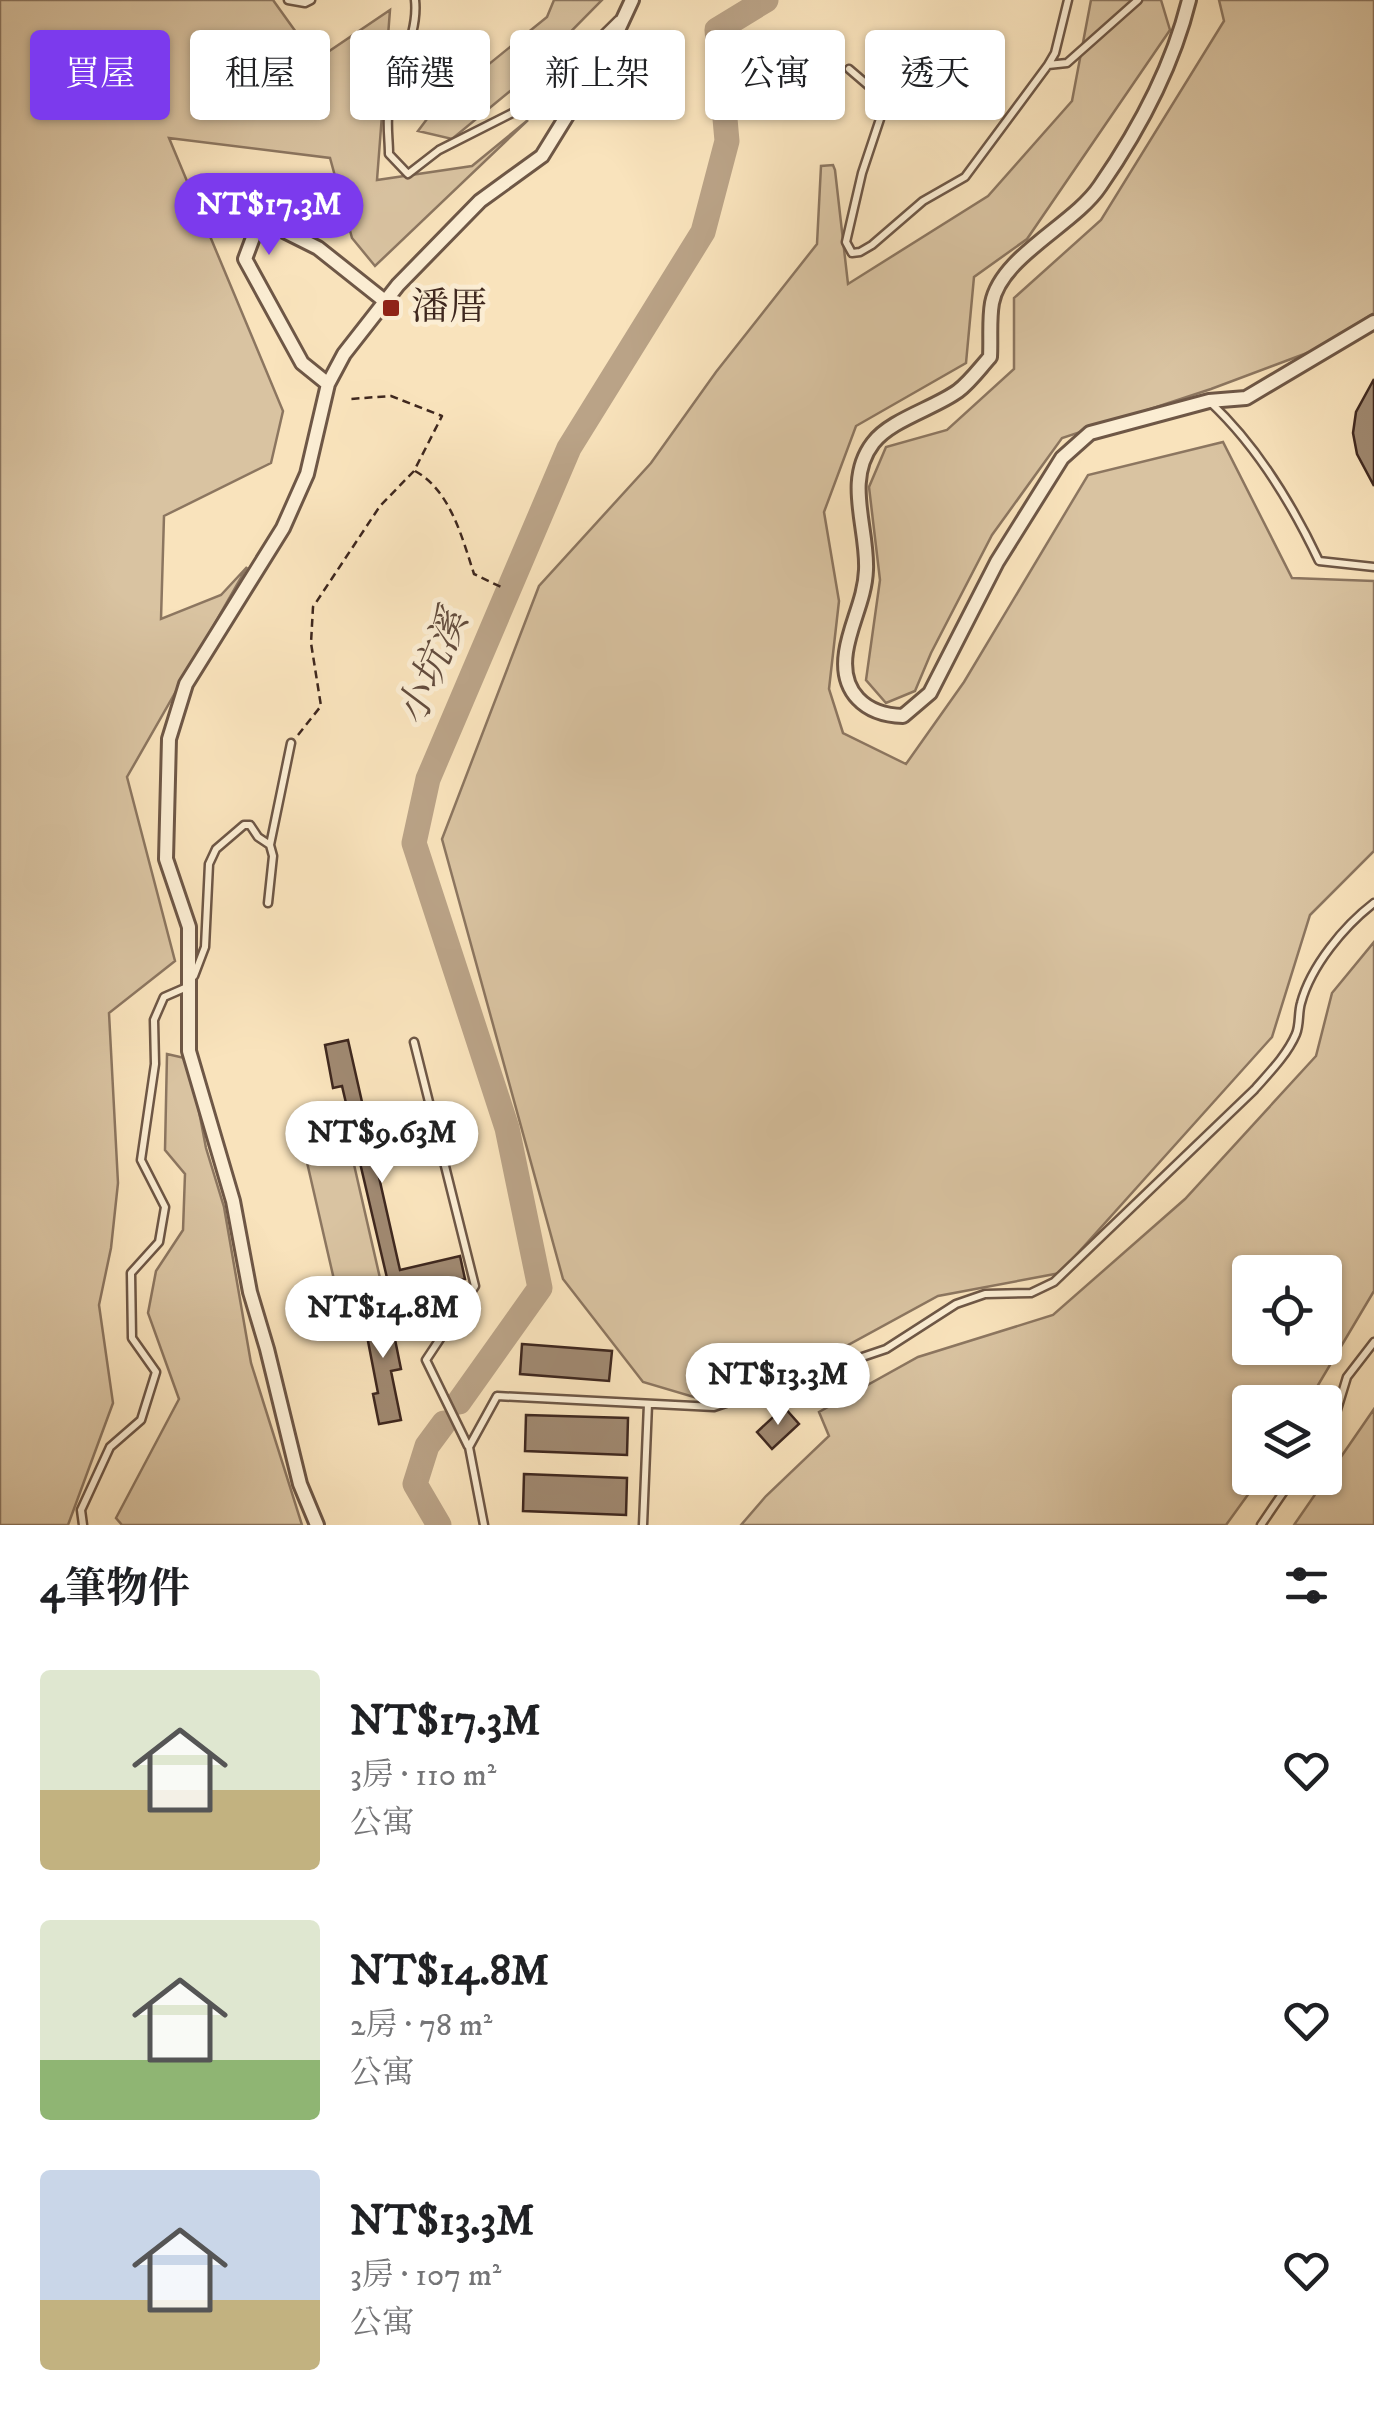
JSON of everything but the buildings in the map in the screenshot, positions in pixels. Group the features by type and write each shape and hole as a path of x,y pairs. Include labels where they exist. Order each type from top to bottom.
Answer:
{"street":[{"path":"1188,0 1178,42 1099,189 1066,224 1036,244 992,300 990,357 959,390 876,438 866,454 858,477 867,566 864,592 846,653 846,678 864,706 882,716 903,716 930,693 997,562 1062,458 1090,433 1208,401 1246,398 1374,322"},
{"path":"316,1525 300,1484 250,1292 232,1201 189,1051 189,927 166,859 169,739 186,684 283,528 307,474 328,384 352,342 398,285 480,201 542,156 613,40 629,6"},
{"path":"328,384 302,363 246,260 260,218 318,248 386,302"}],"lane":[{"path":"288,0 311,0"},
{"path":"415,0 410,36 388,112 389,154 408,174 439,150 536,101 629,6"},
{"path":"849,69 870,87 880,119 862,172 846,242 852,252 860,252 923,202 965,178 1055,53 1068,0"},
{"path":"1048,65 1067,63 1138,0"},
{"path":"1208,401 1228,420 1297,514 1319,560 1374,567"},
{"path":"268,903 273,856 270,845 291,744"},
{"path":"82,1525 81,1510 110,1447 141,1420 156,1372 132,1338 132,1273 159,1242 165,1208 141,1160 155,1064 154,1020 164,997 189,986 204,948 209,864 216,849 244,825 270,845"},
{"path":"469,1447 496,1396 714,1407 886,1348 956,1304 985,1294 1032,1293 1054,1282 1272,1069 1298,1032 1301,1002 1317,967 1360,914 1374,903"},
{"path":"414,1042 475,1286 426,1360 469,1447 484,1525"},
{"path":"1342,1394 1347,1377 1374,1342"},
{"path":"643,1525 648,1404"},
{"path":"1261,1525 1281,1495"}],"path":[{"path":"291,744 322,706 311,644 313,607 380,506 414,471 442,416 391,396 350,398"},
{"path":"414,471 434,482 460,532 474,574 501,587"}],"shaded area":[{"path":"0,0 273,0 294,30 190,30 190,120 330,120 330,51 350,37 350,120 382,120 377,180 472,166 528,120 375,266 352,238 330,158 169,138 283,411 271,463 164,516 161,619 221,595 247,567 127,777 175,961 109,1013 118,1183 111,1248 99,1305 113,1403 68,1525 0,1525"},
{"path":"554,0 602,0 572,30 531,30 547,17"},
{"path":"1091,0 1161,0 1170,30 1027,239 974,277 966,363 856,426 824,512 839,601 829,689 843,733 906,764 964,682 1088,475 1223,442 1292,578 1374,581 1374,851 1310,915 1272,1037 1060,1273 938,1296 826,1357 697,1398 643,1382 563,1279 442,839 539,586 651,463 716,372 817,244 821,166 833,165 835,170 848,284 988,196 1072,101"},
{"path":"1219,0 1374,0 1374,313 1315,350 1062,438 992,535 915,691 886,703 866,680 880,580 869,487 886,447 947,430 1014,369 1014,298 1101,220 1224,21"},
{"path":"390,10 388,30 360,30"},
{"path":"510,47 510,91 490,108 490,63"},
{"path":"426,120 475,120 452,139 418,131"},
{"path":"1374,942 1374,1291 1342,1345 1342,1255 1232,1255 1232,1365 1330,1365 1318,1385 1232,1385 1232,1495 1248,1495 1226,1525 741,1525 829,1436 819,1412 918,1357 1053,1315 1185,1199 1316,1056 1332,993"},
{"path":"167,1054 189,1059 206,1148 224,1207 251,1363 302,1525 122,1525 116,1518 179,1399 148,1313 156,1271 183,1230 185,1174 165,1150"},
{"path":"347,1134 385,1300 341,1310 303,1145"},
{"path":"1374,1409 1374,1525 1294,1525 1315,1495 1342,1495 1342,1455"}],"waterway":[{"name":"小坑溪","path":"459,1402 540,1288 507,1128 414,843 428,779 569,448 703,232 727,141 717,30 766,0"},
{"name":"小坑溪","path":"439,1525 415,1484 427,1446 444,1423"}],"place":[{"name":"潘厝","path":"391,308"}]}
